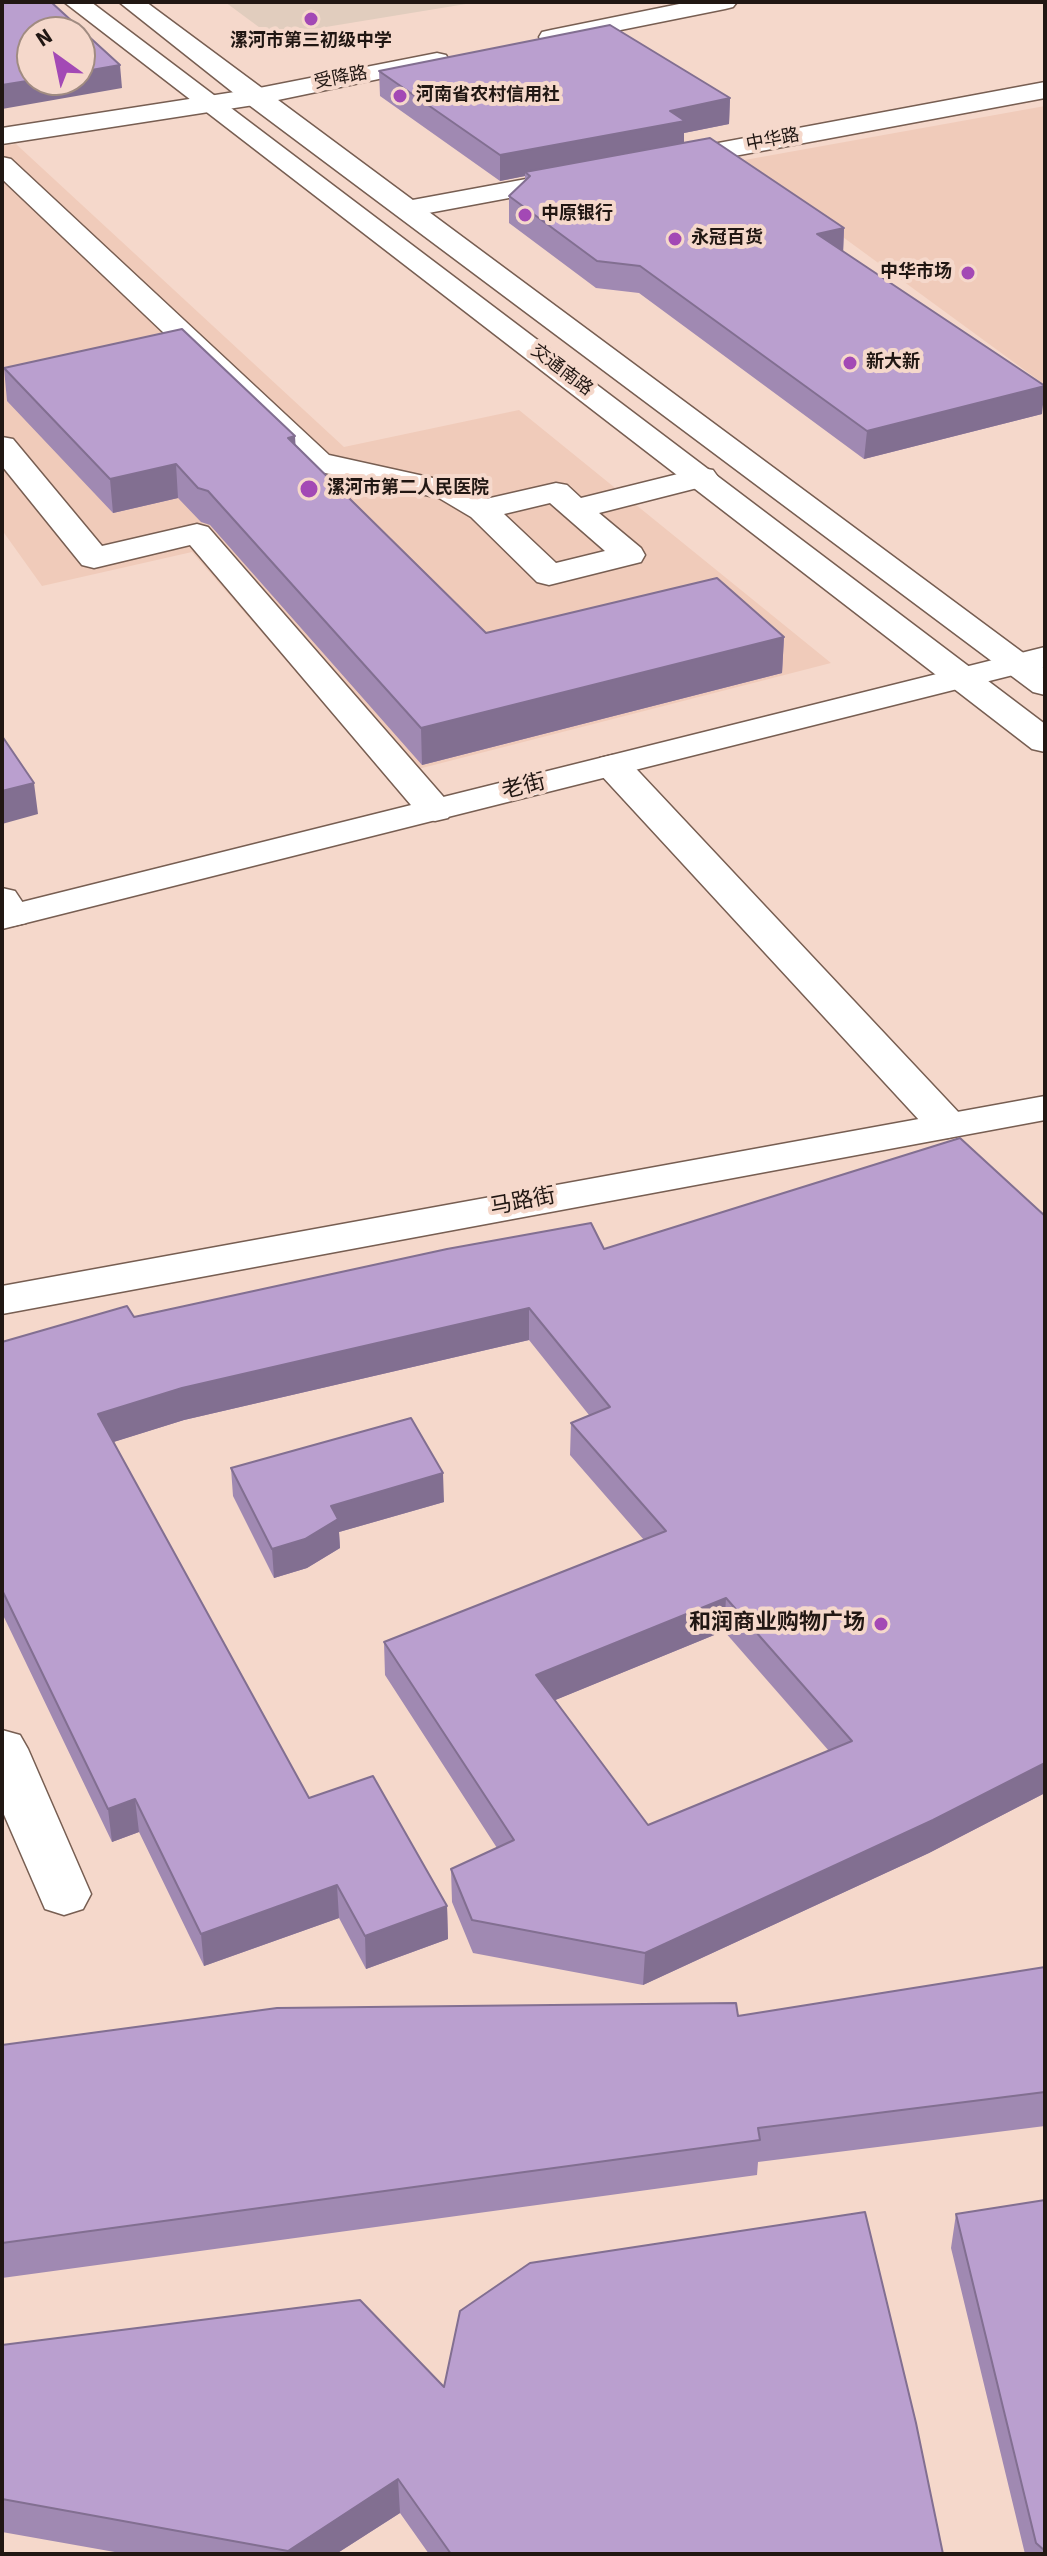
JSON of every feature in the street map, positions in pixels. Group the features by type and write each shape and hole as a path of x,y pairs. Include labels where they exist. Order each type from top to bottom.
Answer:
{"street":[{"name":"交通南路","path":"76,2 1045,741"},
{"name":"交通南路","path":"131,2 407,209 1030,660 1045,685"},
{"path":"528,42 725,2"},
{"name":"受降路","path":"2,136 254,97 467,54"},
{"name":"中华路","path":"640,165 1045,90"},
{"path":"2,165 318,462 449,491 482,510 549,575 629,555 556,492 482,510"},
{"path":"407,209 594,174"},
{"path":"166,353 196,346"},
{"path":"2,446 94,558 197,534 435,810"},
{"path":"575,509 702,477"},
{"name":"老街","path":"5,911 435,810 1030,660"},
{"path":"613,766 947,1125"},
{"name":"马路街","path":"2,1300 1045,1108"},
{"path":"2,1749 64,1894"}],"shaded area":[{"name":"漯河市第三初级中学","path":"225,2 478,2 271,36"},
{"name":"中华市场","path":"1045,106 1045,385 739,161"},
{"name":"漯河市第二人民医院","path":"16,144 344,447 519,410 831,663 387,777 192,552 42,586 2,530 2,146"}],"building":[{"path":"2,2 51,2 66,16 16,16 16,83 2,85"},
{"path":"610,25 730,98 670,111 685,121 500,155 379,71"},
{"path":"96,43 120,65 96,69"},
{"path":"710,138 844,228 817,234 1045,386 867,431 640,266 597,261 509,196 530,176 525,172"},
{"path":"182,329 295,436 288,438 486,633 717,578 784,637 421,728 208,491 198,488 176,464 110,479 4,368"},
{"path":"2,736 34,783 2,791"},
{"path":"960,1138 1045,1216 1045,1763 933,1820 645,1953 472,1920 451,1869 514,1840 384,1642 666,1531 571,1423 610,1407 529,1308 182,1388 98,1414 309,1798 373,1776 447,1906 365,1936 337,1885 201,1934 135,1799 108,1809 2,1590 2,1342 127,1306 134,1317 447,1249 591,1223 604,1249","holes":["726,1598 852,1741 648,1825 536,1675"]},
{"path":"411,1418 443,1473 331,1506 338,1519 305,1539 272,1549 231,1468"},
{"path":"1045,1967 1045,2092 758,2128 760,2140 2,2243 2,2045 277,2008 736,2003 738,2016"},
{"path":"1045,2200 1045,2551 1036,2543 956,2214"},
{"path":"865,2212 916,2423 943,2554 451,2554 398,2479 288,2551 2,2499 2,2345 360,2300 444,2387 460,2311 530,2263"}],"place":[{"name":"漯河市第三初级中学","path":"311,19"},
{"name":"河南省农村信用社","path":"400,96"},
{"name":"中原银行","path":"525,215"},
{"name":"永冠百货","path":"675,239"},
{"name":"中华市场","path":"968,273"},
{"name":"新大新","path":"850,363"},
{"name":"漯河市第二人民医院","path":"309,489"},
{"name":"和润商业购物广场","path":"881,1624"}]}
